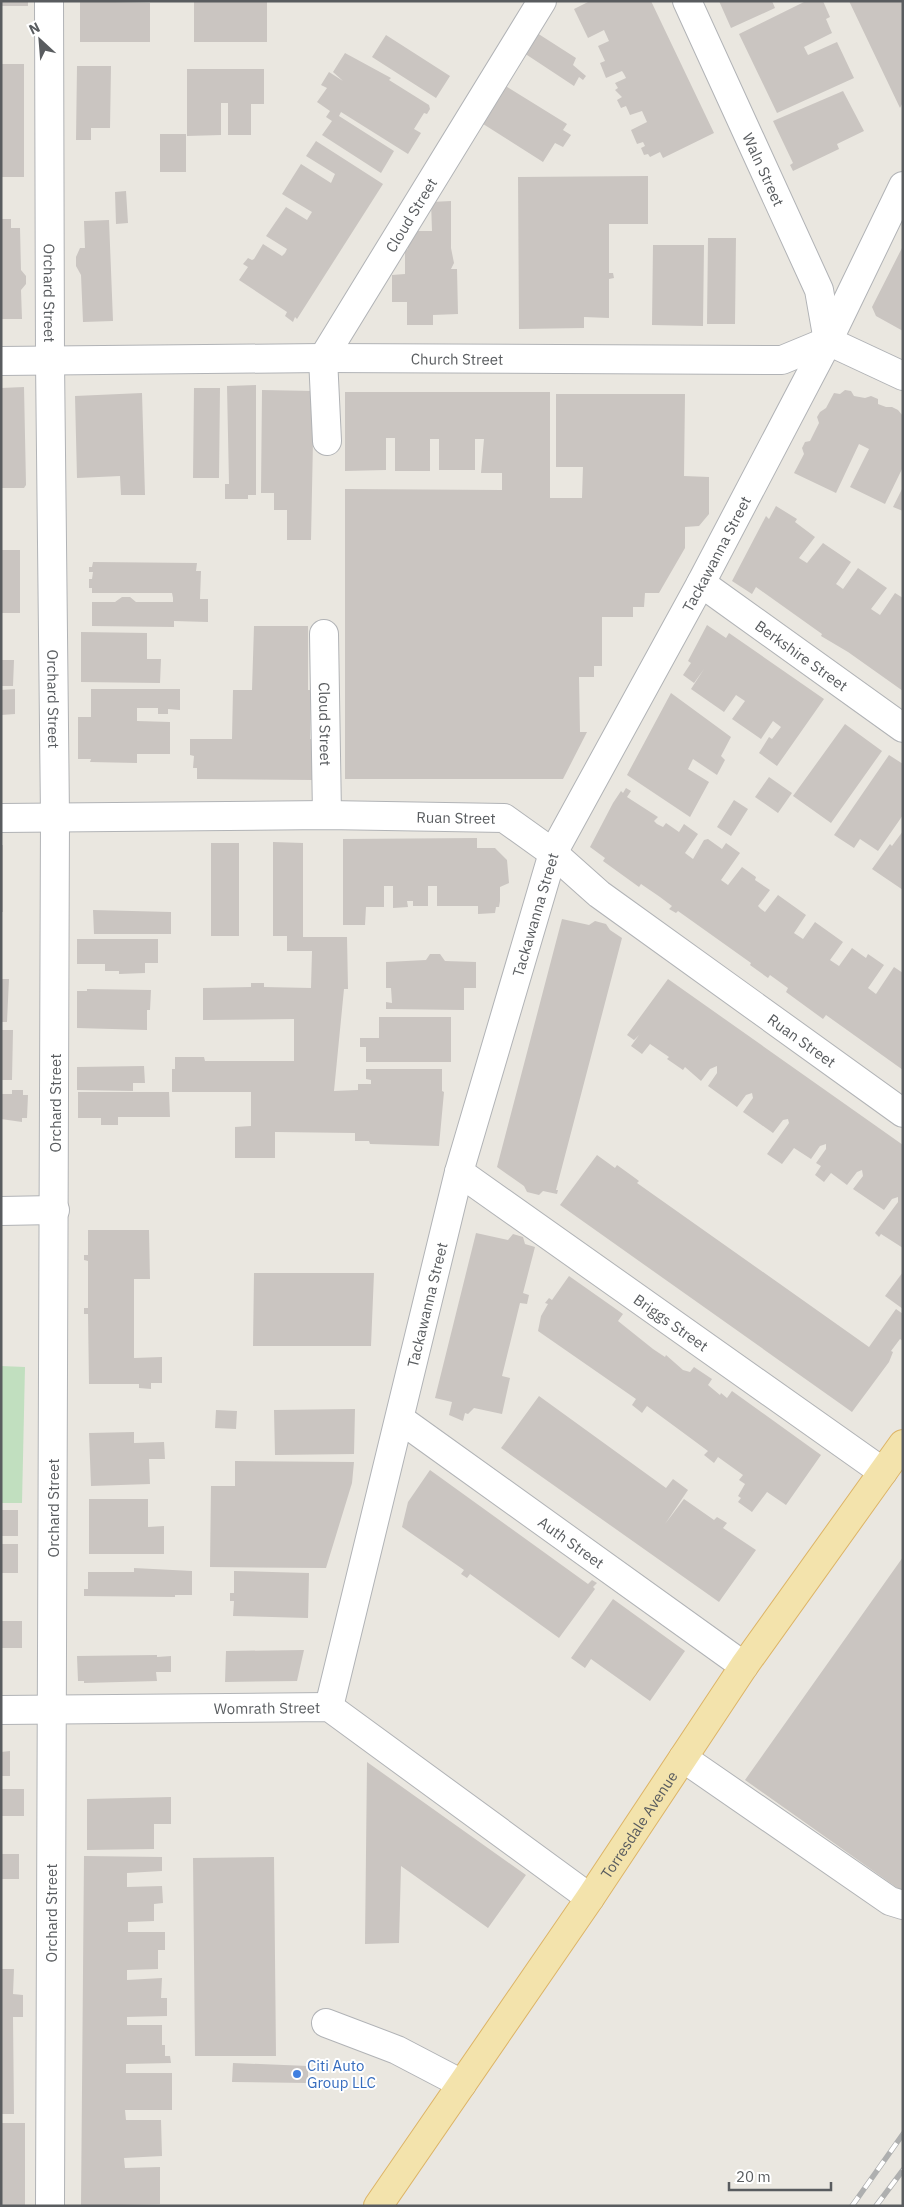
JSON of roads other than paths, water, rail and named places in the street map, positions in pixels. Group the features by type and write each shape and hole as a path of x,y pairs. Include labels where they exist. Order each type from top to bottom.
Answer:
{"main road":[{"name":"Torresdale Avenue","path":"378,2206 590,1898 744,1666 903,1444"}],"street":[{"name":"Orchard Street","path":"49,1 50,361 55,817 50,2206"},
{"name":"Cloud Street","path":"323,358 542,1"},
{"name":"Waln Street","path":"687,1 820,290 828,342"},
{"name":"Tackawanna Street","path":"329,1707 460,1172 553,853 701,583 828,342 903,186"},
{"name":"Church Street","path":"1,362 323,358 782,360 828,342"},
{"path":"828,342 903,376"},
{"path":"323,358 327,441"},
{"name":"Berkshire Street","path":"701,583 903,728"},
{"name":"Cloud Street","path":"324,634 327,814"},
{"name":"Ruan Street","path":"1,818 327,814 504,818 553,853 599,894 903,1113"},
{"name":"Briggs Street","path":"460,1172 883,1472"},
{"path":"1,1211 55,1210"},
{"name":"Auth Street","path":"400,1419 744,1666"},
{"name":"Womrath Street","path":"1,1710 329,1707 590,1898"},
{"path":"683,1758 890,1901 903,1905"},
{"path":"326,2023 397,2050 462,2084"}],"railway":[{"path":"852,2206 903,2134"},
{"path":"876,2206 903,2170"}],"place":[{"name":"Citi Auto Group LLC","path":"297,2074"}]}
